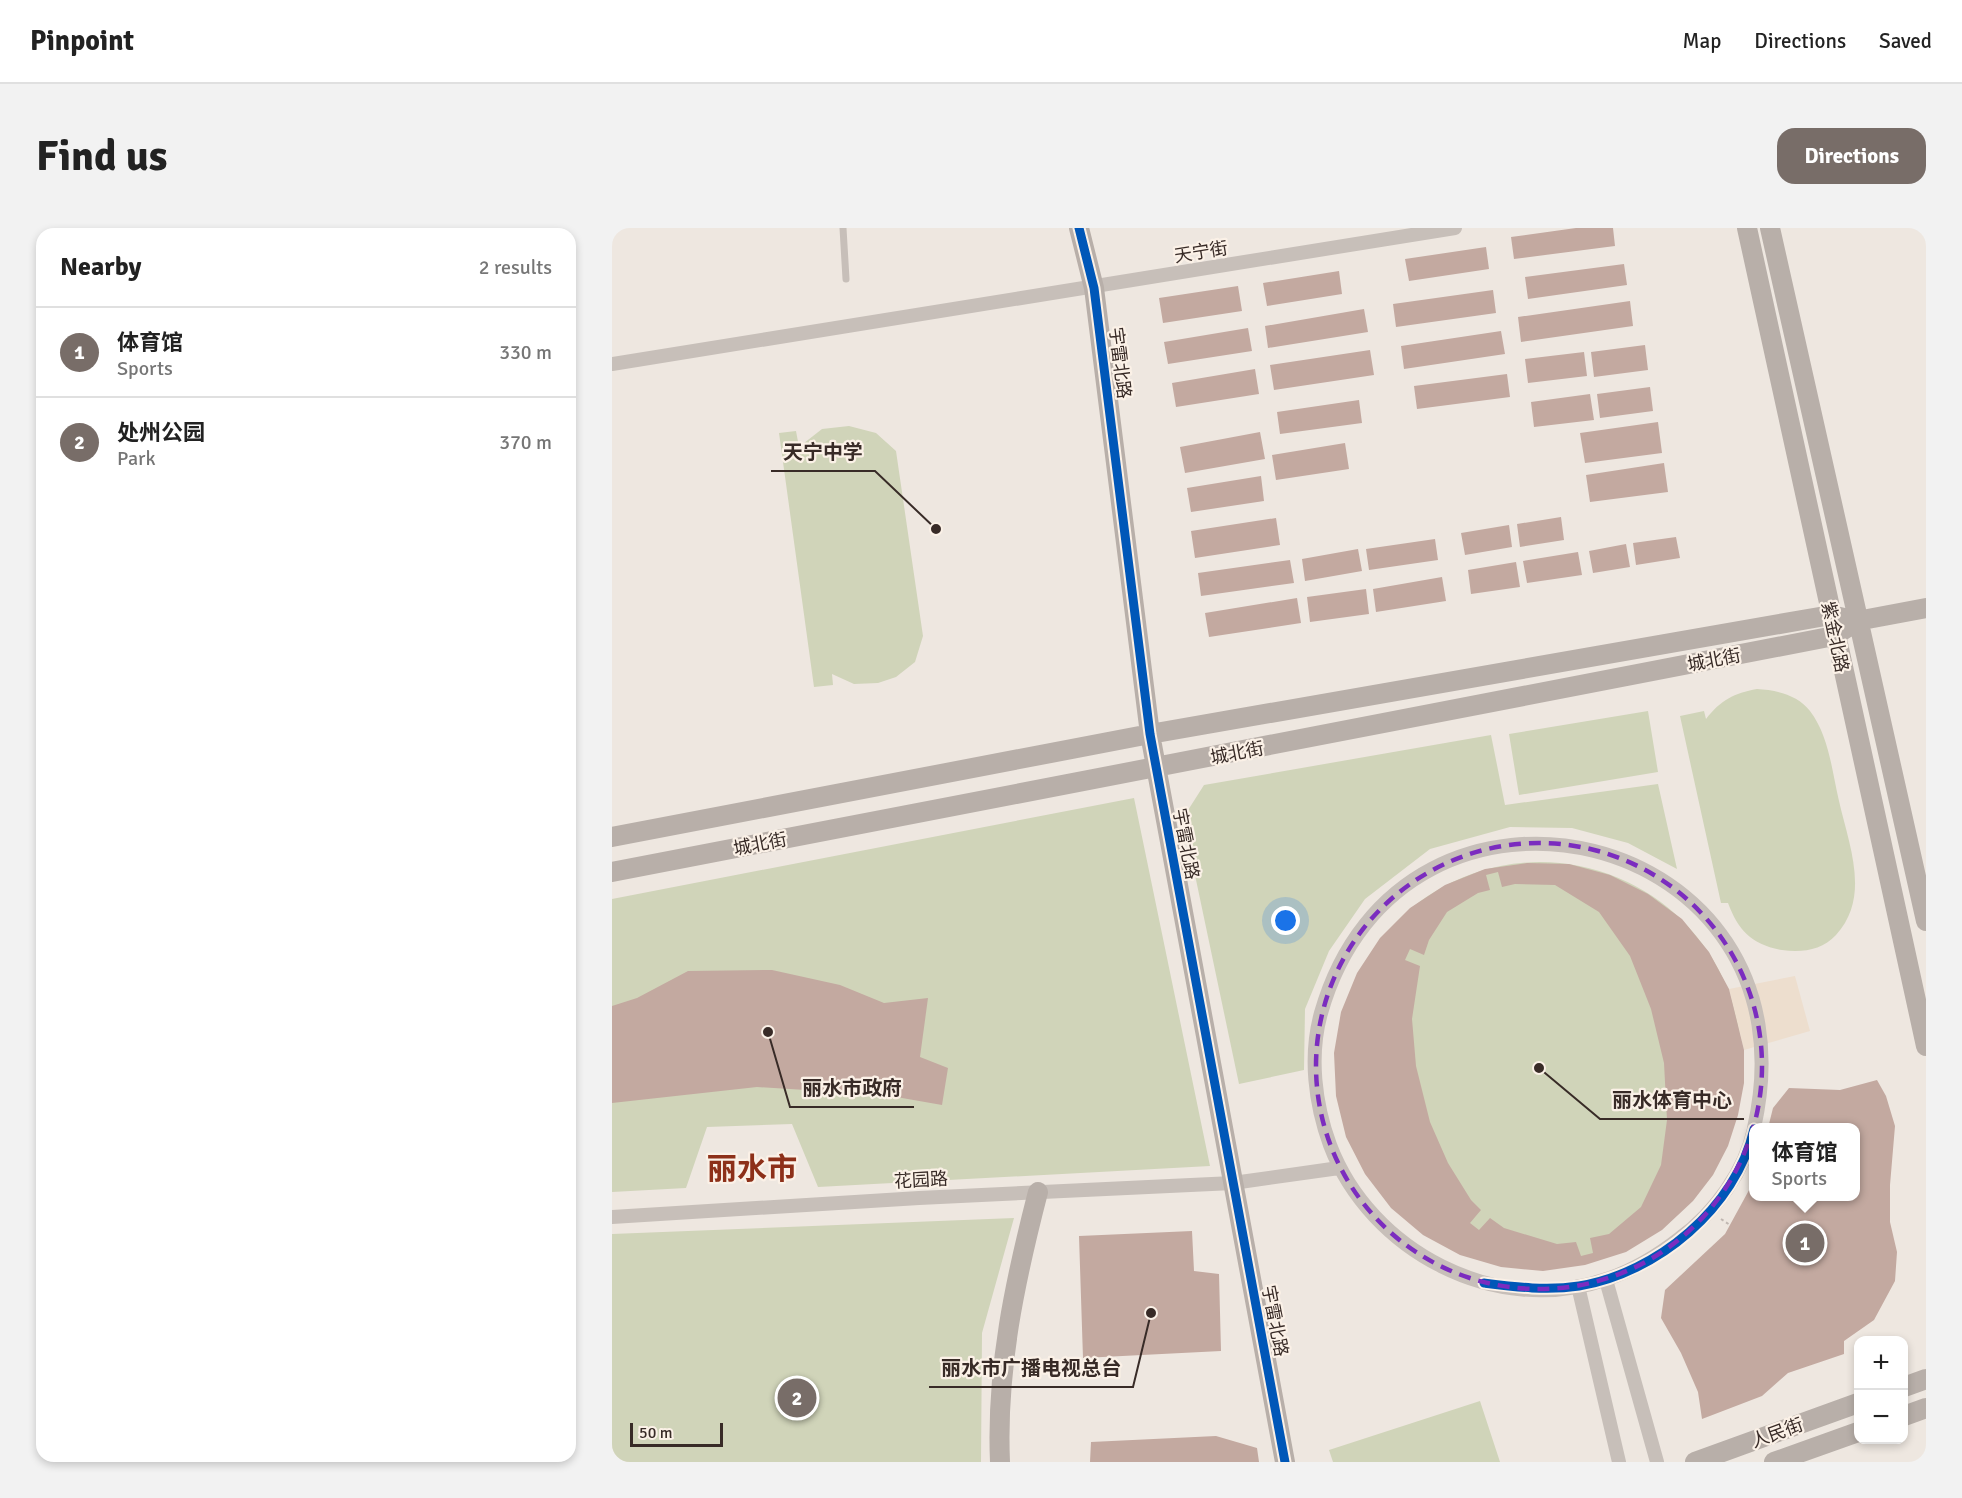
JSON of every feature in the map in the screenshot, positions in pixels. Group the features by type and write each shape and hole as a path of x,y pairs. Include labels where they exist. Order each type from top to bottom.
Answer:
{"main road":[{"name":"宇雷北路","path":"1079,228 1094,288 1155,769 1285,1462"},
{"name":"紫金北路","path":"1747,228 1834,636 1926,1046"},
{"name":"紫金北路","path":"1770,228 1926,921"},
{"name":"城北街","path":"612,872 1155,769 1834,636 1857,621 1926,608"},
{"name":"城北街","path":"612,837 1150,734 1831,615 1857,621"},
{"path":"1000,1462 1001,1366 1016,1278 1038,1192"},
{"path":"1908,1386 1926,1379"},
{"name":"人民街","path":"1695,1462 1854,1404"},
{"path":"1908,1415 1926,1408"},
{"name":"人民街","path":"1774,1462 1854,1433"}],"street":[{"name":"天宁街","path":"612,364 1455,228"},
{"path":"1749,1146 1728,1187 1695,1227 1654,1258 1606,1280 1578,1286 1531,1289 1484,1282 1439,1266 1399,1241 1365,1208 1339,1168 1321,1119 1314,1068 1320,1016 1338,967 1366,923 1403,887 1449,861 1498,846 1550,842 1602,851 1650,871 1692,902 1726,941 1750,987 1763,1038 1763,1090 1755,1123"},
{"name":"花园路","path":"612,1217 1233,1183 1339,1168"},
{"path":"1606,1280 1657,1462"},
{"path":"1578,1286 1619,1462"}],"lane":[{"path":"843,228 846,279"}],"highlighted area":[{"path":"1550,842 1602,851 1650,871 1692,902 1726,941 1750,987 1763,1038 1763,1090 1752,1140 1729,1187 1695,1227 1654,1259 1578,1286 1531,1289 1484,1283 1439,1266 1399,1241 1365,1207 1339,1168 1321,1119 1314,1068 1320,1016 1338,967 1366,923 1403,887 1449,861 1498,846"}],"green space":[{"path":"849,426 876,433 896,451 923,636 915,662 896,677 878,683 854,684 832,674 833,685 814,687 779,433 796,431 799,447 822,429"},
{"path":"1757,689 1779,692 1793,697 1810,711 1822,731 1852,853 1855,888 1853,904 1847,920 1830,940 1804,951 1771,948 1754,940 1736,921 1728,903 1721,903 1680,716 1704,711 1706,719 1728,698"},
{"path":"1648,711 1658,772 1519,795 1509,734"},
{"path":"1491,735 1505,805 1658,784 1677,869 1628,843 1572,828 1510,827 1430,849 1365,899 1329,951 1305,1009 1304,1070 1239,1084 1183,818 1204,785"},
{"path":"1134,798 1210,1166 818,1187 792,1124 707,1127 686,1188 612,1192 612,899"},
{"path":"1540,862 1579,865 1617,877 1652,896 1683,921 1708,952 1727,987 1739,1025 1742,1064 1739,1103 1727,1141 1708,1176 1683,1207 1652,1232 1617,1251 1579,1263 1540,1266 1501,1263 1463,1251 1428,1232 1397,1207 1372,1176 1353,1141 1341,1103 1338,1064 1341,1025 1353,987 1372,952 1397,921 1428,896 1463,877 1501,865"},
{"path":"1014,1218 982,1333 981,1462 612,1462 612,1234"},
{"path":"1480,1401 1500,1462 1333,1462 1329,1450"}],"shaded area":[{"path":"1795,976 1810,1031 1744,1050 1729,989"}],"building":[{"path":"1576,228 1613,228 1615,246 1514,259 1511,237"},
{"path":"1486,247 1489,269 1409,281 1405,259"},
{"path":"1624,264 1627,285 1528,299 1525,277"},
{"path":"1339,271 1342,294 1267,306 1263,283"},
{"path":"1238,286 1242,311 1163,323 1159,298"},
{"path":"1493,290 1496,313 1396,327 1393,304"},
{"path":"1630,301 1633,326 1521,342 1518,317"},
{"path":"1364,309 1368,332 1268,348 1265,326"},
{"path":"1248,328 1252,351 1168,364 1164,342"},
{"path":"1501,331 1505,354 1404,369 1401,346"},
{"path":"1645,345 1648,370 1594,377 1591,352"},
{"path":"1370,350 1374,375 1274,390 1270,365"},
{"path":"1584,352 1587,376 1528,383 1525,359"},
{"path":"1255,369 1259,394 1176,407 1172,383"},
{"path":"1507,374 1510,397 1417,409 1414,386"},
{"path":"1650,387 1653,411 1600,418 1597,394"},
{"path":"1590,394 1594,420 1534,427 1531,402"},
{"path":"1359,400 1362,423 1280,434 1277,412"},
{"path":"1658,422 1662,453 1585,463 1580,433"},
{"path":"1260,432 1265,459 1185,473 1180,447"},
{"path":"1345,443 1349,469 1276,480 1272,455"},
{"path":"1664,463 1668,492 1590,502 1586,475"},
{"path":"1261,476 1264,501 1191,512 1187,488"},
{"path":"1561,517 1564,540 1520,547 1517,524"},
{"path":"1276,518 1280,545 1195,558 1191,531"},
{"path":"1509,525 1512,547 1465,555 1461,533"},
{"path":"1676,537 1680,558 1636,565 1633,543"},
{"path":"1435,539 1438,560 1369,570 1366,549"},
{"path":"1626,544 1630,567 1593,573 1589,551"},
{"path":"1358,549 1362,571 1305,581 1302,559"},
{"path":"1578,552 1582,575 1527,583 1523,561"},
{"path":"1290,560 1294,583 1201,596 1198,573"},
{"path":"1516,562 1520,587 1471,594 1468,570"},
{"path":"1442,577 1446,601 1376,612 1373,589"},
{"path":"1366,589 1369,614 1310,622 1307,597"},
{"path":"1297,598 1301,623 1209,637 1205,613"},
{"path":"1527,863 1569,864 1610,875 1648,894 1682,919 1709,952 1729,989 1744,1050 1744,1083 1738,1115 1728,1146 1713,1175 1693,1201 1662,1230 1626,1252 1585,1265 1543,1271 1501,1267 1460,1255 1423,1235 1391,1208 1365,1174 1346,1137 1336,1096 1334,1053 1341,1012 1357,973 1380,938 1410,908 1445,885 1485,869","holes":["1498,872 1502,887 1515,884 1555,885 1599,912 1630,956 1651,1009 1664,1063 1667,1120 1661,1165 1641,1207 1609,1234 1590,1238 1593,1253 1581,1256 1576,1242 1557,1244 1504,1228 1490,1218 1479,1230 1470,1223 1481,1210 1471,1200 1448,1163 1430,1122 1416,1066 1412,1019 1420,966 1405,960 1410,949 1424,955 1429,940 1447,912 1478,893 1490,890 1486,875"]},
{"path":"772,970 840,985 884,1003 928,998 920,1057 948,1068 942,1105 885,1095 757,1087 612,1103 612,1006 637,998 688,971"},
{"path":"1877,1080 1886,1096 1895,1126 1890,1185 1890,1222 1897,1252 1895,1281 1874,1320 1844,1341 1844,1354 1788,1373 1762,1396 1702,1419 1698,1392 1681,1353 1661,1318 1665,1290 1725,1234 1749,1190 1749,1201 1860,1201 1860,1123 1769,1123 1773,1108 1789,1088 1840,1090"},
{"path":"1192,1231 1194,1271 1219,1274 1221,1351 1083,1358 1079,1236"},
{"path":"1216,1436 1257,1448 1259,1462 1090,1462 1091,1442"}],"cycle path":[{"path":"1079,228 1094,288 1150,734 1285,1462"},
{"path":"1484,1283 1532,1288 1579,1286 1608,1279 1637,1267 1664,1251 1689,1232 1711,1210 1730,1185 1745,1158 1749,1145"}],"place":[{"name":"天宁中学","path":"936,529"},
{"name":"丽水市政府","path":"768,1032"},
{"name":"丽水体育中心","path":"1539,1068"},
{"name":"体育馆","path":"1805,1243"},
{"name":"丽水市广播电视总台","path":"1151,1313"},
{"name":"处州公园","path":"797,1398"}],"district":[{"name":"丽水市","path":"752,1169"}]}
